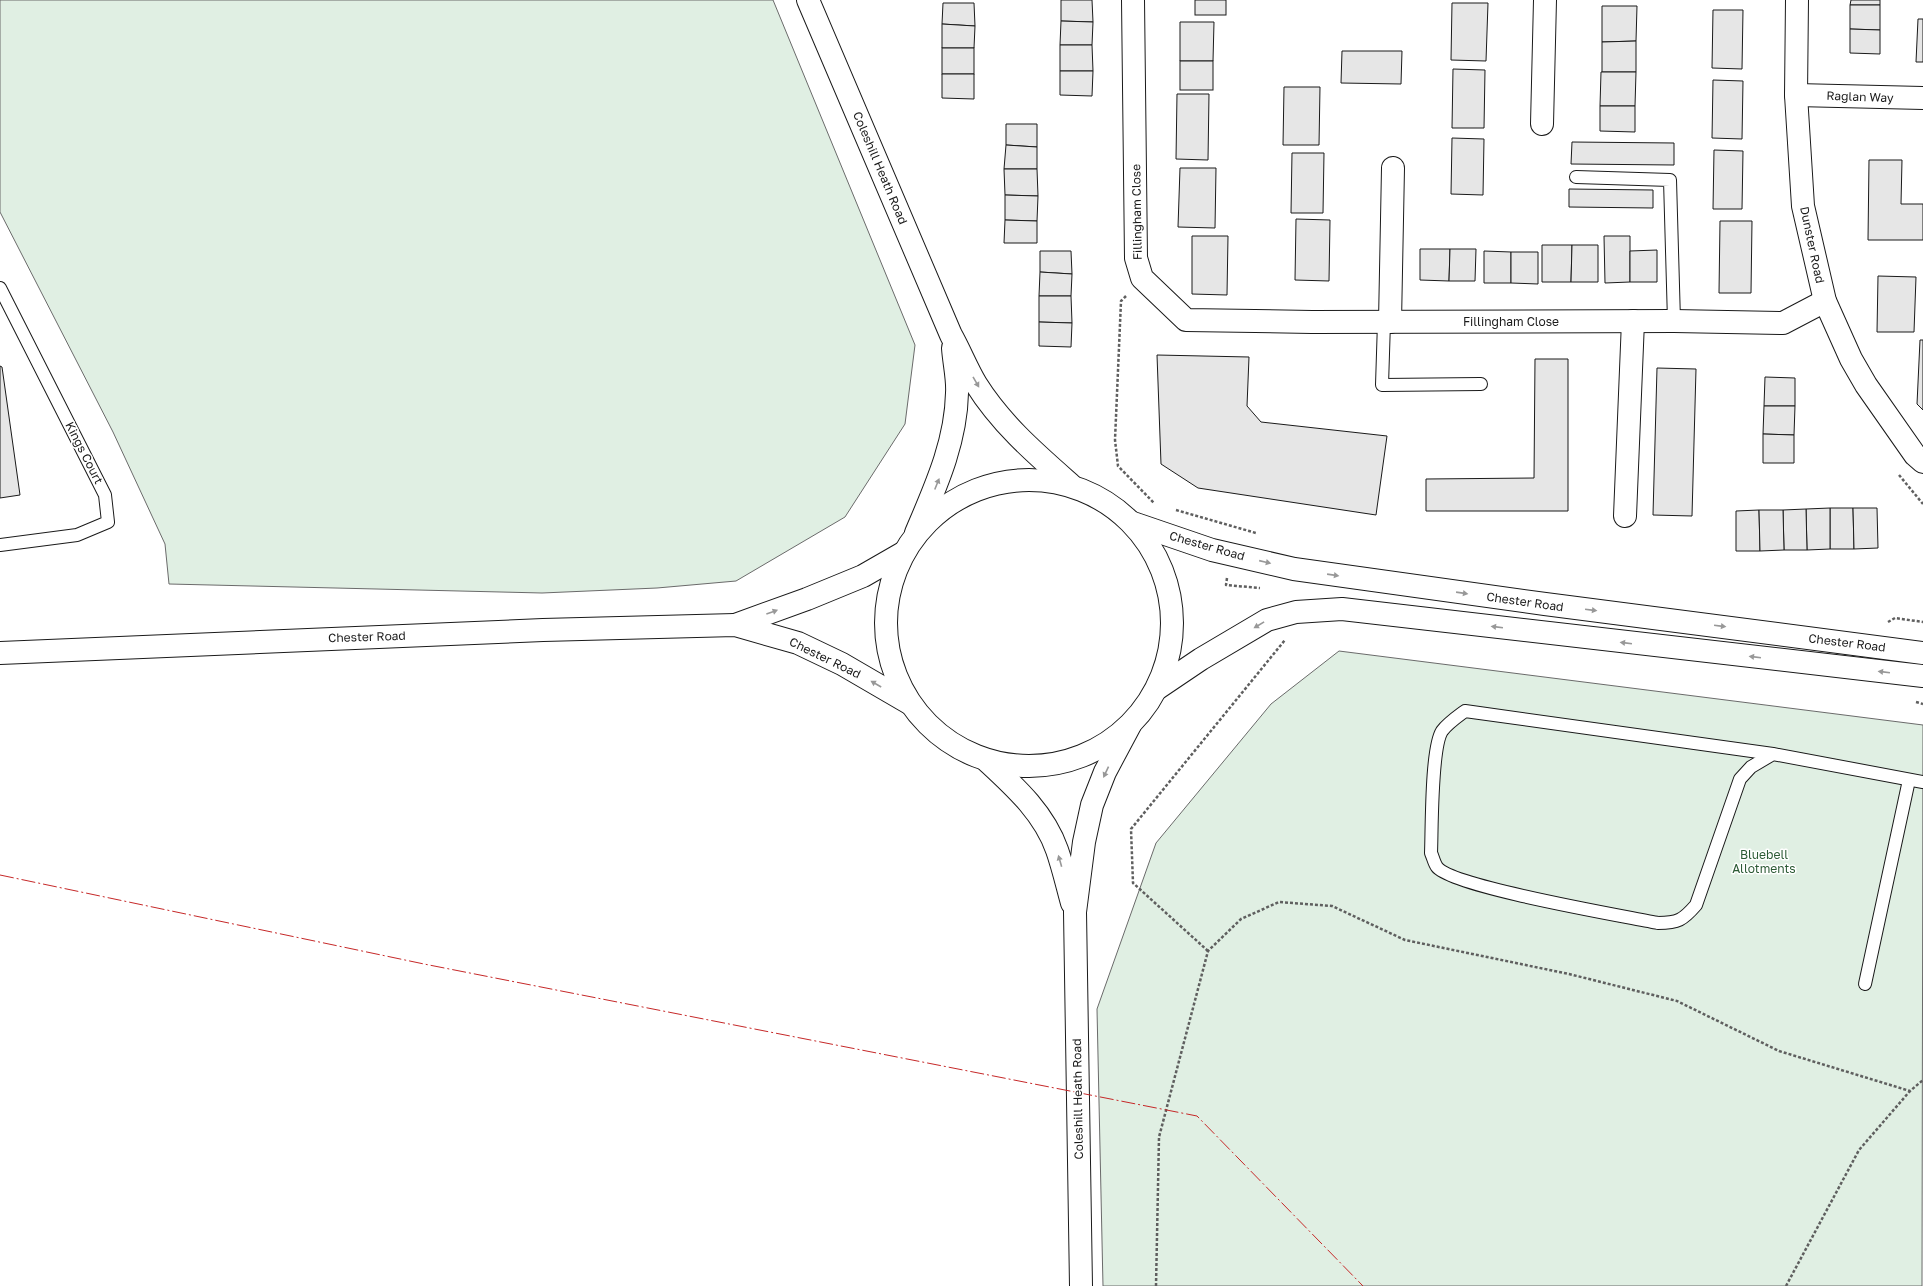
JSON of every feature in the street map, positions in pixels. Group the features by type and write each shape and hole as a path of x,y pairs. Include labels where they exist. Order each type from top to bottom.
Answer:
{"main road":[{"name":"Coleshill Heath Road","path":"808,0 951,335 976,384 997,414 1034,452 1070,484"},
{"name":"Fillingham Close","path":"1132,0 1136,258 1142,278 1186,320 1387,322 1674,321 1783,323 1825,301"},
{"path":"1542,124 1545,0"},
{"name":"Dunster Road","path":"1797,0 1796,95 1803,206 1825,301 1851,359 1866,385 1915,455 1923,462"},
{"name":"Raglan Way","path":"1796,95 1923,98"},
{"path":"1387,322 1393,168"},
{"path":"1624,516 1633,322"},
{"name":"Coleshill Heath Road","path":"916,533 943,469 954,429 958,393 951,335"},
{"path":"1028,479 1070,484 1093,494 1115,507 1134,523 1155,552 1168,584 1173,619 1170,654 1158,688 1146,708 1130,725 1099,749 1063,763 1025,767 987,761 957,748 930,728 909,703 892,668 885,629 889,590 903,553 916,533 948,504 986,486 1028,479"},
{"name":"Chester Road","path":"1134,523 1212,550 1294,569 1545,604 1923,653"},
{"name":"Chester Road","path":"735,625 863,576 903,553"},
{"name":"Chester Road","path":"1158,688 1201,659 1267,620 1296,612 1342,609 1923,676"},
{"name":"Chester Road","path":"0,653 536,630 735,625 798,642 842,664 909,703"},
{"name":"Coleshill Heath Road","path":"1081,1286 1075,912 1084,842 1092,805 1105,772 1130,725"},
{"name":"Coleshill Heath Road","path":"987,761 1026,799 1044,823 1057,849 1075,912"}],"lane":[{"path":"1576,176 1670,180 1674,321"},
{"name":"Kings Court","path":"0,288 105,495 108,522 77,535 0,545"},
{"path":"1387,322 1382,385 1481,384"},
{"path":"1772,754 1752,767 1740,779 1696,905 1686,917 1674,923 1658,923 1498,890 1451,876 1437,867 1432,853 1435,752 1442,732 1453,720 1465,711 1772,754 1923,782"},
{"path":"1865,984 1909,780"}],"path":[{"path":"1145,281 1121,301 1115,440 1118,466 1155,504"},
{"path":"1170,508 1258,534"},
{"path":"1208,951 1133,883 1131,829 1283,644 1296,612"},
{"path":"1882,626 1895,618 1923,622"},
{"path":"1916,702 1923,704"},
{"path":"1156,1286 1159,1136 1208,951 1241,919 1279,902 1332,906 1406,940 1569,974 1677,1001 1779,1051 1910,1091"},
{"path":"1786,1286 1859,1150 1910,1091 1923,1080"}],"green space":[{"path":"0,0 773,0 915,345 905,424 845,517 736,581 657,588 542,593 169,584 165,544 113,432 0,212"},
{"name":"Bluebell Allotments","path":"1339,651 1923,725 1922,1286 1103,1286 1097,1009 1156,843 1271,704"}],"building":[{"path":"1061,0 1092,0 1093,22 1061,21"},
{"path":"1195,0 1226,0 1226,15 1195,15"},
{"path":"1851,0 1880,0 1880,5 1850,5"},
{"path":"943,3 974,3 975,26 942,24"},
{"path":"1452,3 1488,3 1486,61 1451,60"},
{"path":"1850,5 1880,5 1880,30 1850,29"},
{"path":"1602,6 1637,6 1636,41 1602,42"},
{"path":"1713,10 1743,10 1742,69 1712,68"},
{"path":"1918,19 1923,19 1923,62 1916,62"},
{"path":"1061,21 1093,22 1092,45 1060,45"},
{"path":"1180,22 1214,22 1213,61 1180,61"},
{"path":"942,24 975,26 974,48 942,48"},
{"path":"1850,29 1880,30 1880,54 1850,53"},
{"path":"1636,41 1636,72 1602,72 1602,42"},
{"path":"1060,45 1092,45 1093,71 1060,71"},
{"path":"942,48 974,48 974,74 942,74"},
{"path":"1342,51 1402,51 1401,84 1341,83"},
{"path":"1180,61 1213,61 1213,90 1180,90"},
{"path":"1453,69 1485,70 1484,128 1452,128"},
{"path":"1060,71 1093,71 1092,96 1060,95"},
{"path":"1601,72 1636,72 1635,106 1600,106"},
{"path":"942,74 974,74 974,99 942,98"},
{"path":"1713,80 1743,81 1742,139 1712,138"},
{"path":"1284,87 1320,87 1319,145 1283,145"},
{"path":"1177,94 1209,94 1208,160 1176,159"},
{"path":"1600,106 1635,106 1635,132 1600,131"},
{"path":"1006,124 1037,124 1037,147 1006,145"},
{"path":"1452,138 1484,139 1483,195 1451,194"},
{"path":"1572,142 1674,143 1674,165 1571,164"},
{"path":"1006,145 1037,147 1037,169 1004,169"},
{"path":"1714,150 1743,151 1742,209 1713,209"},
{"path":"1292,153 1324,153 1323,213 1291,213"},
{"path":"1869,160 1902,160 1901,204 1923,204 1923,240 1868,240"},
{"path":"1180,168 1216,168 1215,228 1178,227"},
{"path":"1004,169 1037,169 1038,196 1005,195"},
{"path":"1569,189 1653,190 1653,208 1569,207"},
{"path":"1005,195 1038,196 1037,221 1005,220"},
{"path":"1296,219 1330,220 1329,281 1295,280"},
{"path":"1005,220 1037,221 1037,243 1004,243"},
{"path":"1720,221 1752,221 1751,293 1719,293"},
{"path":"1192,236 1228,236 1227,295 1192,294"},
{"path":"1604,236 1630,236 1630,282 1605,283"},
{"path":"1542,245 1572,245 1571,282 1542,282"},
{"path":"1572,245 1598,245 1598,282 1571,282"},
{"path":"1420,249 1450,249 1449,281 1420,280"},
{"path":"1450,249 1476,249 1475,281 1449,281"},
{"path":"1657,250 1657,282 1630,282 1630,251"},
{"path":"1040,251 1071,251 1072,274 1040,272"},
{"path":"1484,251 1511,252 1511,283 1484,283"},
{"path":"1511,252 1538,252 1538,284 1511,283"},
{"path":"1040,272 1072,274 1071,296 1039,296"},
{"path":"1878,276 1916,277 1914,332 1877,332"},
{"path":"1039,296 1071,296 1072,323 1039,322"},
{"path":"1039,322 1072,323 1071,347 1039,346"},
{"path":"1920,340 1923,340 1923,410 1917,404"},
{"path":"1157,355 1249,357 1247,406 1261,422 1387,436 1376,515 1198,488 1161,464"},
{"path":"1535,359 1568,359 1568,511 1426,511 1426,479 1534,478"},
{"path":"0,366 2,367 20,495 0,498"},
{"path":"1657,368 1696,369 1692,516 1653,515"},
{"path":"1765,377 1795,378 1795,406 1764,406"},
{"path":"1764,406 1795,406 1794,435 1763,434"},
{"path":"1763,434 1794,435 1794,463 1763,463"},
{"path":"1830,508 1853,508 1854,549 1830,549"},
{"path":"1830,508 1830,549 1807,550 1806,509"},
{"path":"1853,508 1877,508 1878,548 1854,549"},
{"path":"1806,509 1807,550 1784,550 1783,510"},
{"path":"1759,510 1760,551 1736,551 1736,511"},
{"path":"1759,510 1783,510 1784,550 1760,551"}],"power":[{"path":"0,875 424,964 1197,1116 1363,1286"}]}
